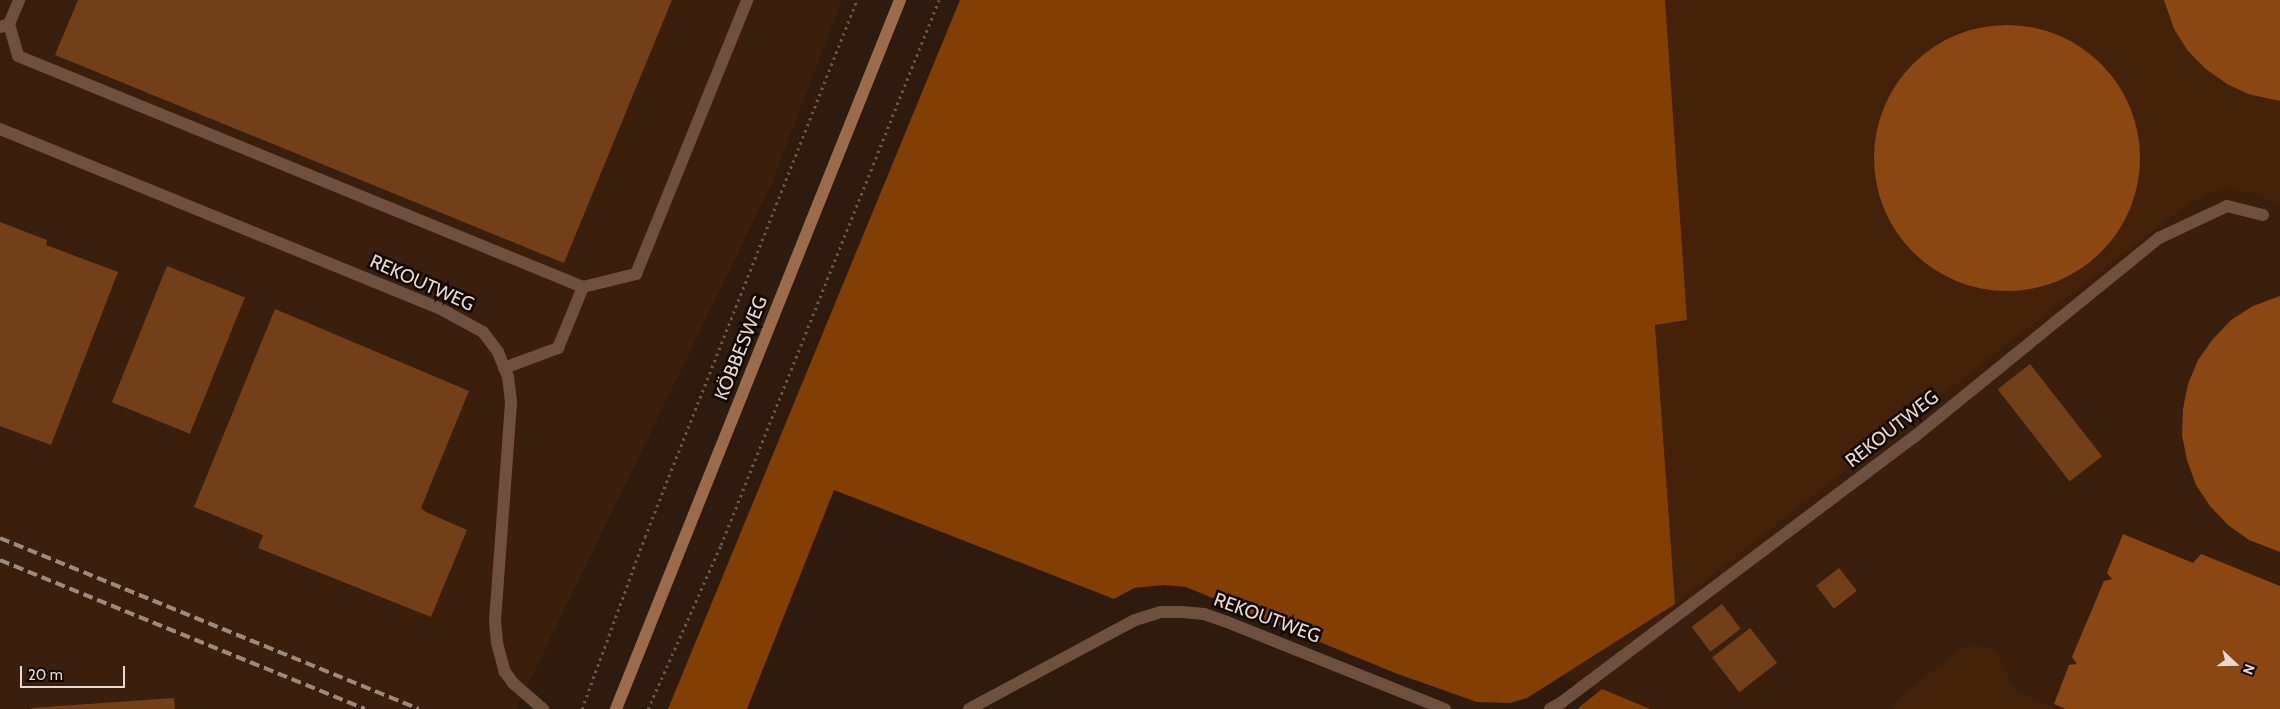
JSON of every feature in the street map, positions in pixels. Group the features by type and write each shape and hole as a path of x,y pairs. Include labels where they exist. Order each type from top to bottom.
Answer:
{"main road":[{"name":"KÖBBESWEG","path":"618,703 900,0"}],"street":[{"path":"19,0 5,26 18,56 583,287 636,274 747,0"},
{"name":"REKOUTWEG","path":"0,129 439,308 483,332 498,352 508,377 511,403 495,620 497,643 505,672 513,683 543,709"},
{"name":"REKOUTWEG","path":"1550,709 1562,702 1914,437 2159,238 2227,206 2263,215"},
{"path":"504,368 558,348 583,287"},
{"name":"REKOUTWEG","path":"969,709 1135,620 1162,612 1204,614 1228,622 1445,709"}],"path":[{"path":"582,709 645,537 858,0"},
{"path":"648,708 721,545 939,0"}],"shaded area":[{"path":"0,0 842,0 771,185 516,709 0,709"},
{"path":"960,0 1665,0 1687,320 1655,325 1675,604 1527,698 1510,703 1477,702 1395,673 1186,587 1164,585 1134,588 1114,599 834,490 747,709 668,709"},
{"path":"1574,0 2280,0 2280,709 1635,709 1545,668"},
{"path":"1665,0 2280,0 2280,205 2254,193 2223,189 2207,193 2170,217 1675,604 1655,324 1687,320"},
{"path":"2164,0 2280,0 2280,101 2248,94 2227,84 2206,69 2188,51 2174,29"},
{"path":"2007,25 2033,28 2058,35 2081,48 2101,64 2117,84 2130,107 2137,132 2140,158 2137,184 2130,209 2117,232 2101,252 2081,268 2058,281 2033,288 2007,291 1981,288 1956,281 1933,268 1913,252 1897,232 1884,209 1877,184 1874,158 1877,132 1884,107 1897,84 1913,64 1933,48 1956,35 1981,28"},
{"path":"2280,296 2280,552 2249,540 2228,525 2210,506 2196,485 2187,460 2182,435 2183,409 2188,384 2198,360 2213,339 2231,320 2253,306"},
{"path":"2123,534 2193,563 2201,554 2280,586 2280,709 2066,709 2054,704 2069,665 2077,664 2072,657 2104,581 2112,579 2107,573"},
{"path":"1976,645 1998,652 2009,681 2018,691 2058,709 1895,709 1890,705 1957,651"},
{"path":"1602,689 1650,709 1577,709"}],"building":[{"path":"78,0 672,0 564,263 55,55"},
{"path":"0,222 47,240 46,245 118,272 51,445 0,426"},
{"path":"167,266 245,297 190,434 112,402"},
{"path":"275,309 469,391 421,508 467,530 431,617 258,548 263,535 194,507"},
{"path":"2030,364 2102,456 2070,481 1998,389"},
{"path":"1839,568 1857,591 1834,609 1816,586"},
{"path":"1722,604 1741,629 1710,652 1692,627"},
{"path":"1750,628 1777,663 1739,692 1712,658"},
{"path":"174,698 175,709 31,709 31,708"}],"railway":[{"path":"0,538 418,709"},
{"path":"0,560 365,709"}]}
